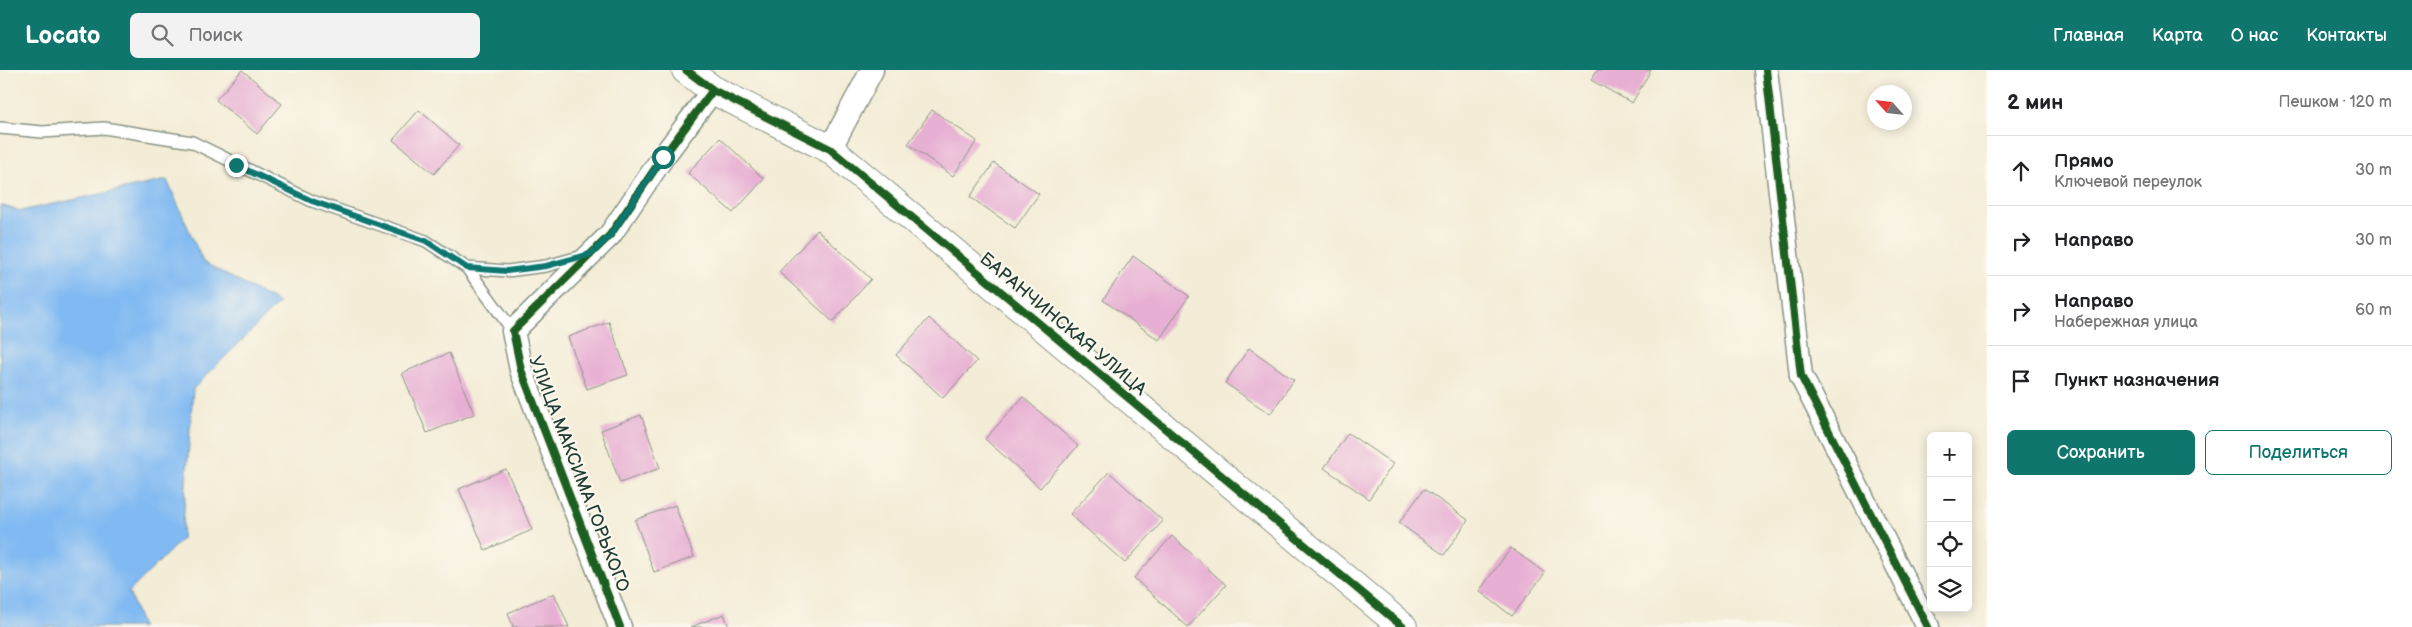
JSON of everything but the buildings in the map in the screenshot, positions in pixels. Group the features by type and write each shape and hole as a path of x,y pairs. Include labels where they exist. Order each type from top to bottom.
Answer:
{"street":[{"name":"БАРАНЧИНСКАЯ УЛИЦА","path":"686,70 713,90 830,149 1403,627"},
{"path":"830,149 872,70"},
{"path":"1766,70 1801,376 1928,627"},
{"path":"514,331 610,236 663,157 713,90"},
{"name":"УЛИЦА МАКСИМА ГОРЬКОГО","path":"514,331 521,370 620,627"}],"lane":[{"path":"0,128 42,132 104,128 192,142 312,201 426,241 467,268 514,331"},
{"path":"467,268 507,271 546,266 591,254"}],"water":[{"path":"167,180 203,262 279,303 193,389 182,539 129,592 142,627 0,627 0,205 20,211"}],"cycle path":[{"path":"686,70 713,90 830,149 1403,627"},
{"path":"1766,70 1801,376 1928,627"},
{"path":"620,627 521,370 513,331 610,235 663,157 713,90"}],"route":[{"path":"236,165 312,201 426,241 467,268 507,271 546,266 591,254 610,236 663,157"}]}
